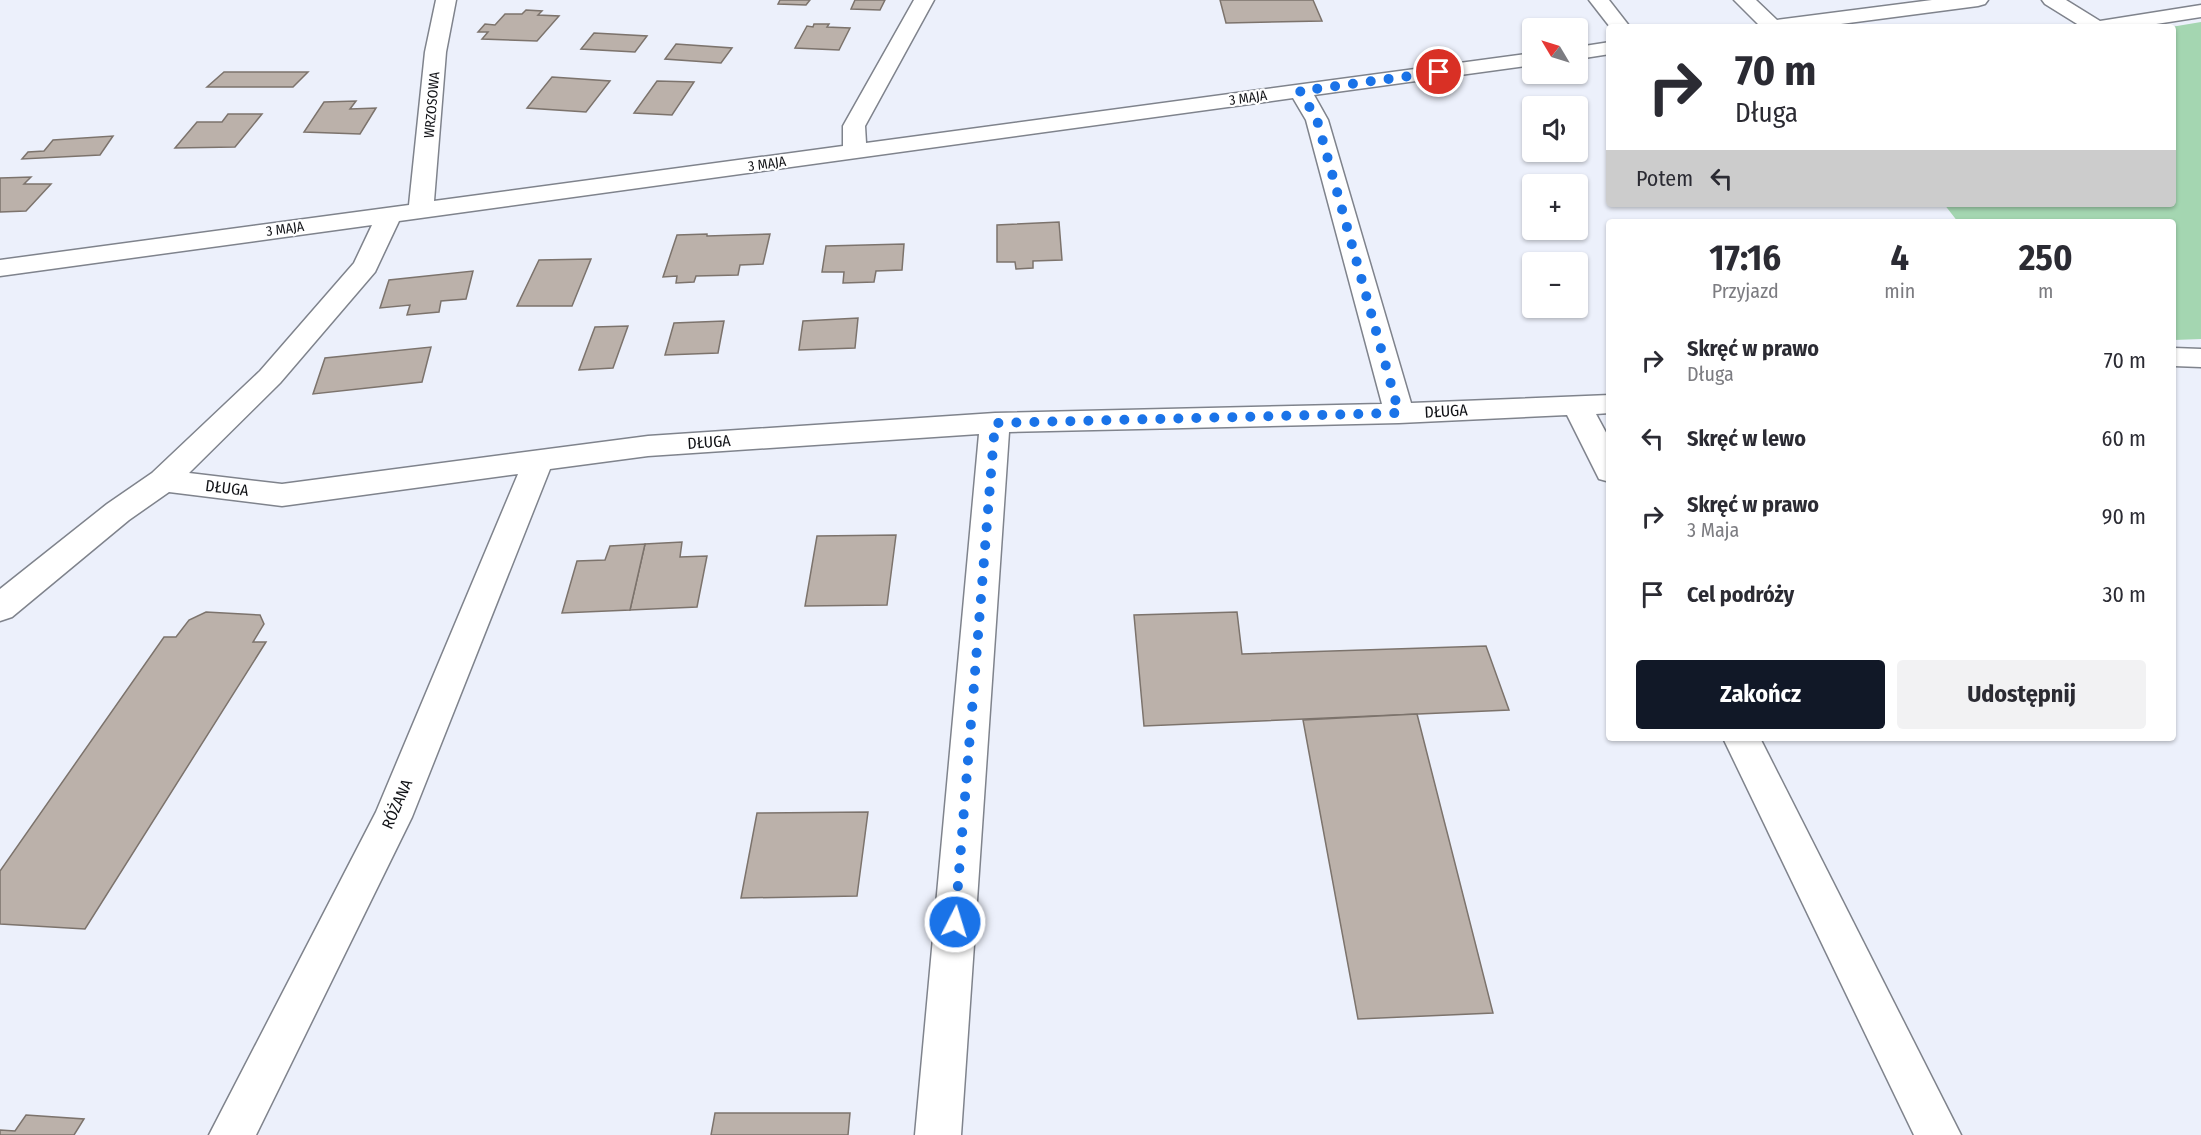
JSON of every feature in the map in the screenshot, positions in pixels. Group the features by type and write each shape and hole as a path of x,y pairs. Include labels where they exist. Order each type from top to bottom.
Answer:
{"street":[{"name":"WRZOSOWA","path":"420,211 427,177 429,125 441,19 446,0"},
{"path":"855,152 854,126 924,0"},
{"path":"1599,0 1618,24"},
{"path":"1744,0 1769,24"},
{"path":"1795,24 1978,0"},
{"path":"2052,0 2092,24"},
{"path":"2116,24 2201,11"},
{"path":"1588,51 1606,48"},
{"name":"3 MAJA","path":"0,268 1522,61"},
{"path":"1300,91 1317,120 1399,413"},
{"path":"0,608 118,512 163,481 270,377 366,266 389,215"},
{"path":"2176,357 2201,358"},
{"name":"DŁUGA","path":"163,481 282,495 648,446 995,423 1399,413 1606,404"},
{"path":"1577,405 1606,464"},
{"path":"938,1135 995,423"},
{"name":"RÓŻANA","path":"232,1135 393,817 538,462"},
{"path":"1742,741 1938,1135"}],"green space":[{"path":"2201,22 2201,339 2176,340 2176,219 1956,219 1946,207 2176,207 2176,26"}],"building":[{"path":"780,0 810,0 806,5 778,4"},
{"path":"855,0 885,0 880,10 851,9"},
{"path":"1220,0 1313,0 1322,21 1226,23"},
{"path":"526,10 542,11 538,15 559,16 537,41 482,39 488,32 478,32 485,24 495,25 505,14 522,14"},
{"path":"814,24 850,28 839,50 795,48 807,26 813,27"},
{"path":"594,33 647,36 635,52 581,49"},
{"path":"676,44 732,48 721,63 665,59"},
{"path":"224,72 308,72 293,87 207,87"},
{"path":"552,77 610,81 586,112 527,108"},
{"path":"657,81 694,82 672,115 634,113"},
{"path":"356,101 350,109 376,108 360,134 304,132 324,102"},
{"path":"228,114 262,114 235,147 175,148 197,122 222,122"},
{"path":"113,136 100,155 22,159 28,152 44,151 53,140"},
{"path":"31,177 24,184 51,184 26,211 0,212 0,178"},
{"path":"1059,222 1062,260 1033,261 1033,268 1016,269 1015,262 997,262 997,225"},
{"path":"707,234 707,236 770,234 763,264 740,265 738,275 696,276 694,282 676,283 677,276 663,277 677,235"},
{"path":"904,244 902,270 876,271 874,282 843,283 844,272 822,272 826,246"},
{"path":"591,259 572,306 517,306 539,260"},
{"path":"473,271 466,299 441,301 439,312 407,315 410,305 380,308 389,280"},
{"path":"858,318 855,348 799,350 803,321"},
{"path":"724,321 718,353 665,355 674,323"},
{"path":"628,326 613,368 579,370 595,327"},
{"path":"431,347 422,382 313,394 325,358"},
{"path":"896,535 887,605 805,606 817,536"},
{"path":"682,542 680,557 707,556 697,607 630,610 645,544"},
{"path":"645,544 630,610 562,613 577,561 605,560 610,546"},
{"path":"206,612 260,615 264,624 253,642 266,642 85,929 0,924 0,871 164,637 176,637 189,620"},
{"path":"1237,612 1242,654 1486,646 1509,710 1144,726 1134,615"},
{"path":"1417,714 1493,1013 1358,1019 1303,720"},
{"path":"868,812 857,896 741,898 757,813"},
{"path":"715,1113 850,1113 848,1135 711,1135"},
{"path":"26,1115 84,1119 74,1135 0,1135 0,1130 15,1131"}],"route":[{"path":"955,922 995,423 1399,413 1317,120 1300,91 1439,72"}]}
